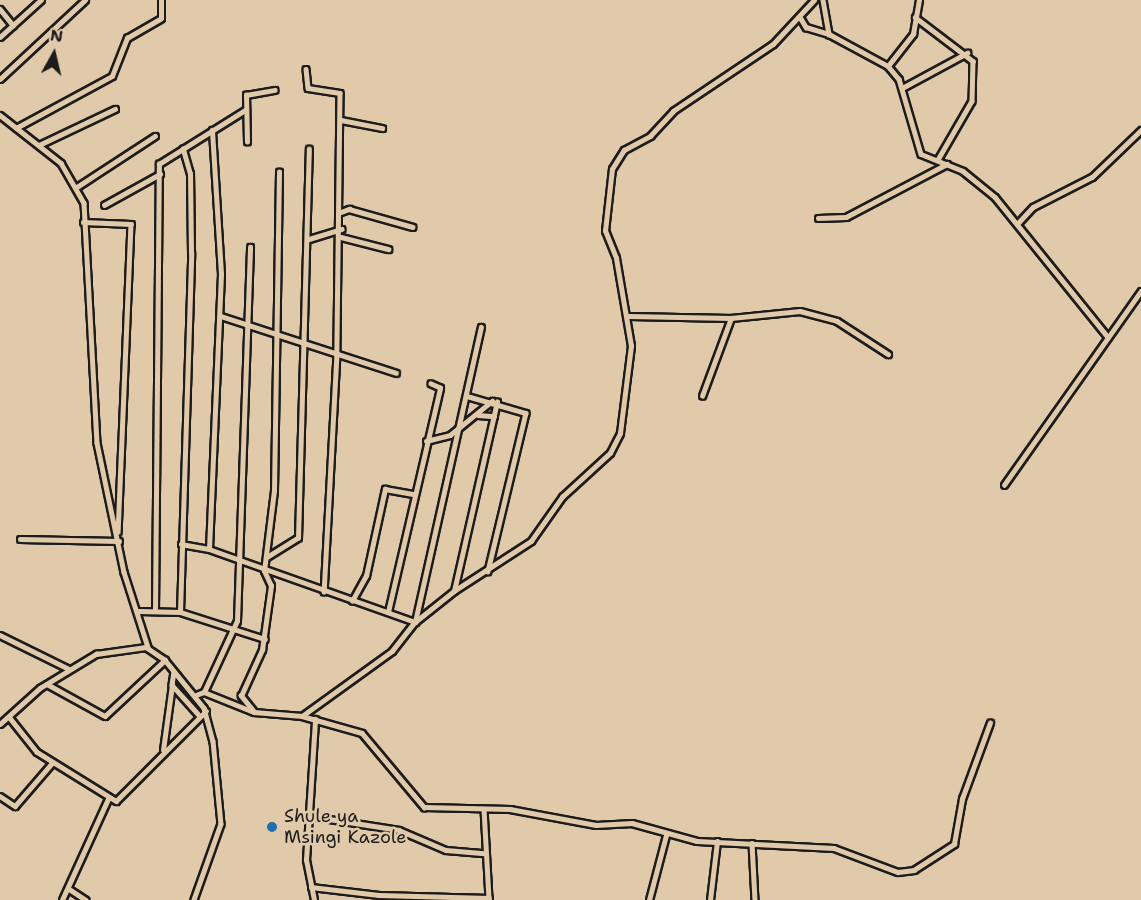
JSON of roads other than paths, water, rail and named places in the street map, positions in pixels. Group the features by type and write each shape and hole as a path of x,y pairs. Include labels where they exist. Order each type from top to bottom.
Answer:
{"street":[{"path":"0,37 40,0"},
{"path":"0,79 84,0"},
{"path":"16,128 112,76 127,38 161,18 162,0"},
{"path":"302,716 392,651 415,622 454,591 531,541 561,497 594,471 616,444 631,346 629,316 605,231 608,183 617,158 673,111 773,44 814,0"},
{"path":"823,0 829,34"},
{"path":"888,66 909,42 920,0"},
{"path":"0,9 13,25"},
{"path":"800,17 806,27 829,34 888,66 904,87 918,149 982,184 1107,336"},
{"path":"915,17 967,53 974,70 972,101 938,159"},
{"path":"904,87 967,53"},
{"path":"306,69 308,88 340,91 341,237 324,591"},
{"path":"247,142 245,110 248,93 275,90"},
{"path":"39,145 115,109"},
{"path":"155,610 160,162 245,110"},
{"path":"0,115 39,145 77,187 84,203 83,222 94,335 95,427 119,541 148,647 165,660 196,695 206,711 221,824 194,900"},
{"path":"341,120 382,128"},
{"path":"209,549 221,316 220,206 212,130"},
{"path":"1017,224 1033,207 1092,177 1141,130"},
{"path":"77,187 155,136"},
{"path":"180,612 191,253 190,174 183,149"},
{"path":"267,558 298,538 307,345 309,149"},
{"path":"818,218 846,217 947,164"},
{"path":"254,712 241,696 265,639 271,586 264,571 267,558 278,335 279,172"},
{"path":"104,205 160,174"},
{"path":"341,212 349,209 413,227"},
{"path":"83,222 131,224 118,532"},
{"path":"309,239 341,229"},
{"path":"341,237 388,249"},
{"path":"204,692 234,630 249,325 250,247"},
{"path":"1004,485 1107,336 1141,291"},
{"path":"629,316 731,318 790,310 814,313 888,354"},
{"path":"221,316 396,373"},
{"path":"702,396 731,318"},
{"path":"415,622 481,327"},
{"path":"388,612 413,494 440,388 431,384"},
{"path":"467,396 495,402 526,413 488,571"},
{"path":"426,441 460,428 495,402"},
{"path":"454,591 494,416 495,402"},
{"path":"478,415 494,416"},
{"path":"352,601 366,576 385,489 413,494"},
{"path":"20,539 119,541"},
{"path":"181,544 209,549 264,571 415,622"},
{"path":"139,611 180,612 265,639"},
{"path":"0,636 69,669"},
{"path":"0,724 10,718 47,684 96,654 148,647"},
{"path":"47,684 105,716 165,660"},
{"path":"163,750 174,672"},
{"path":"172,685 198,714"},
{"path":"196,695 204,692 254,712 315,719 369,738 419,806 484,809 596,825 628,823 666,835 717,841 834,848 883,869 914,870 955,841 962,800 990,723"},
{"path":"10,718 52,763 108,799 123,799 163,750 198,714 206,711"},
{"path":"314,900 306,863 315,719"},
{"path":"0,796 14,807 52,763"},
{"path":"62,900 69,889 108,799"},
{"path":"311,887 379,895 489,899 484,853 484,809"},
{"path":"310,816 399,830 446,850 484,853"},
{"path":"650,900 666,835"},
{"path":"710,900 717,841"},
{"path":"752,843 755,900"},
{"path":"69,889 86,900"}],"place":[{"name":"Shule ya Msingi Kazole","path":"272,827"}]}
